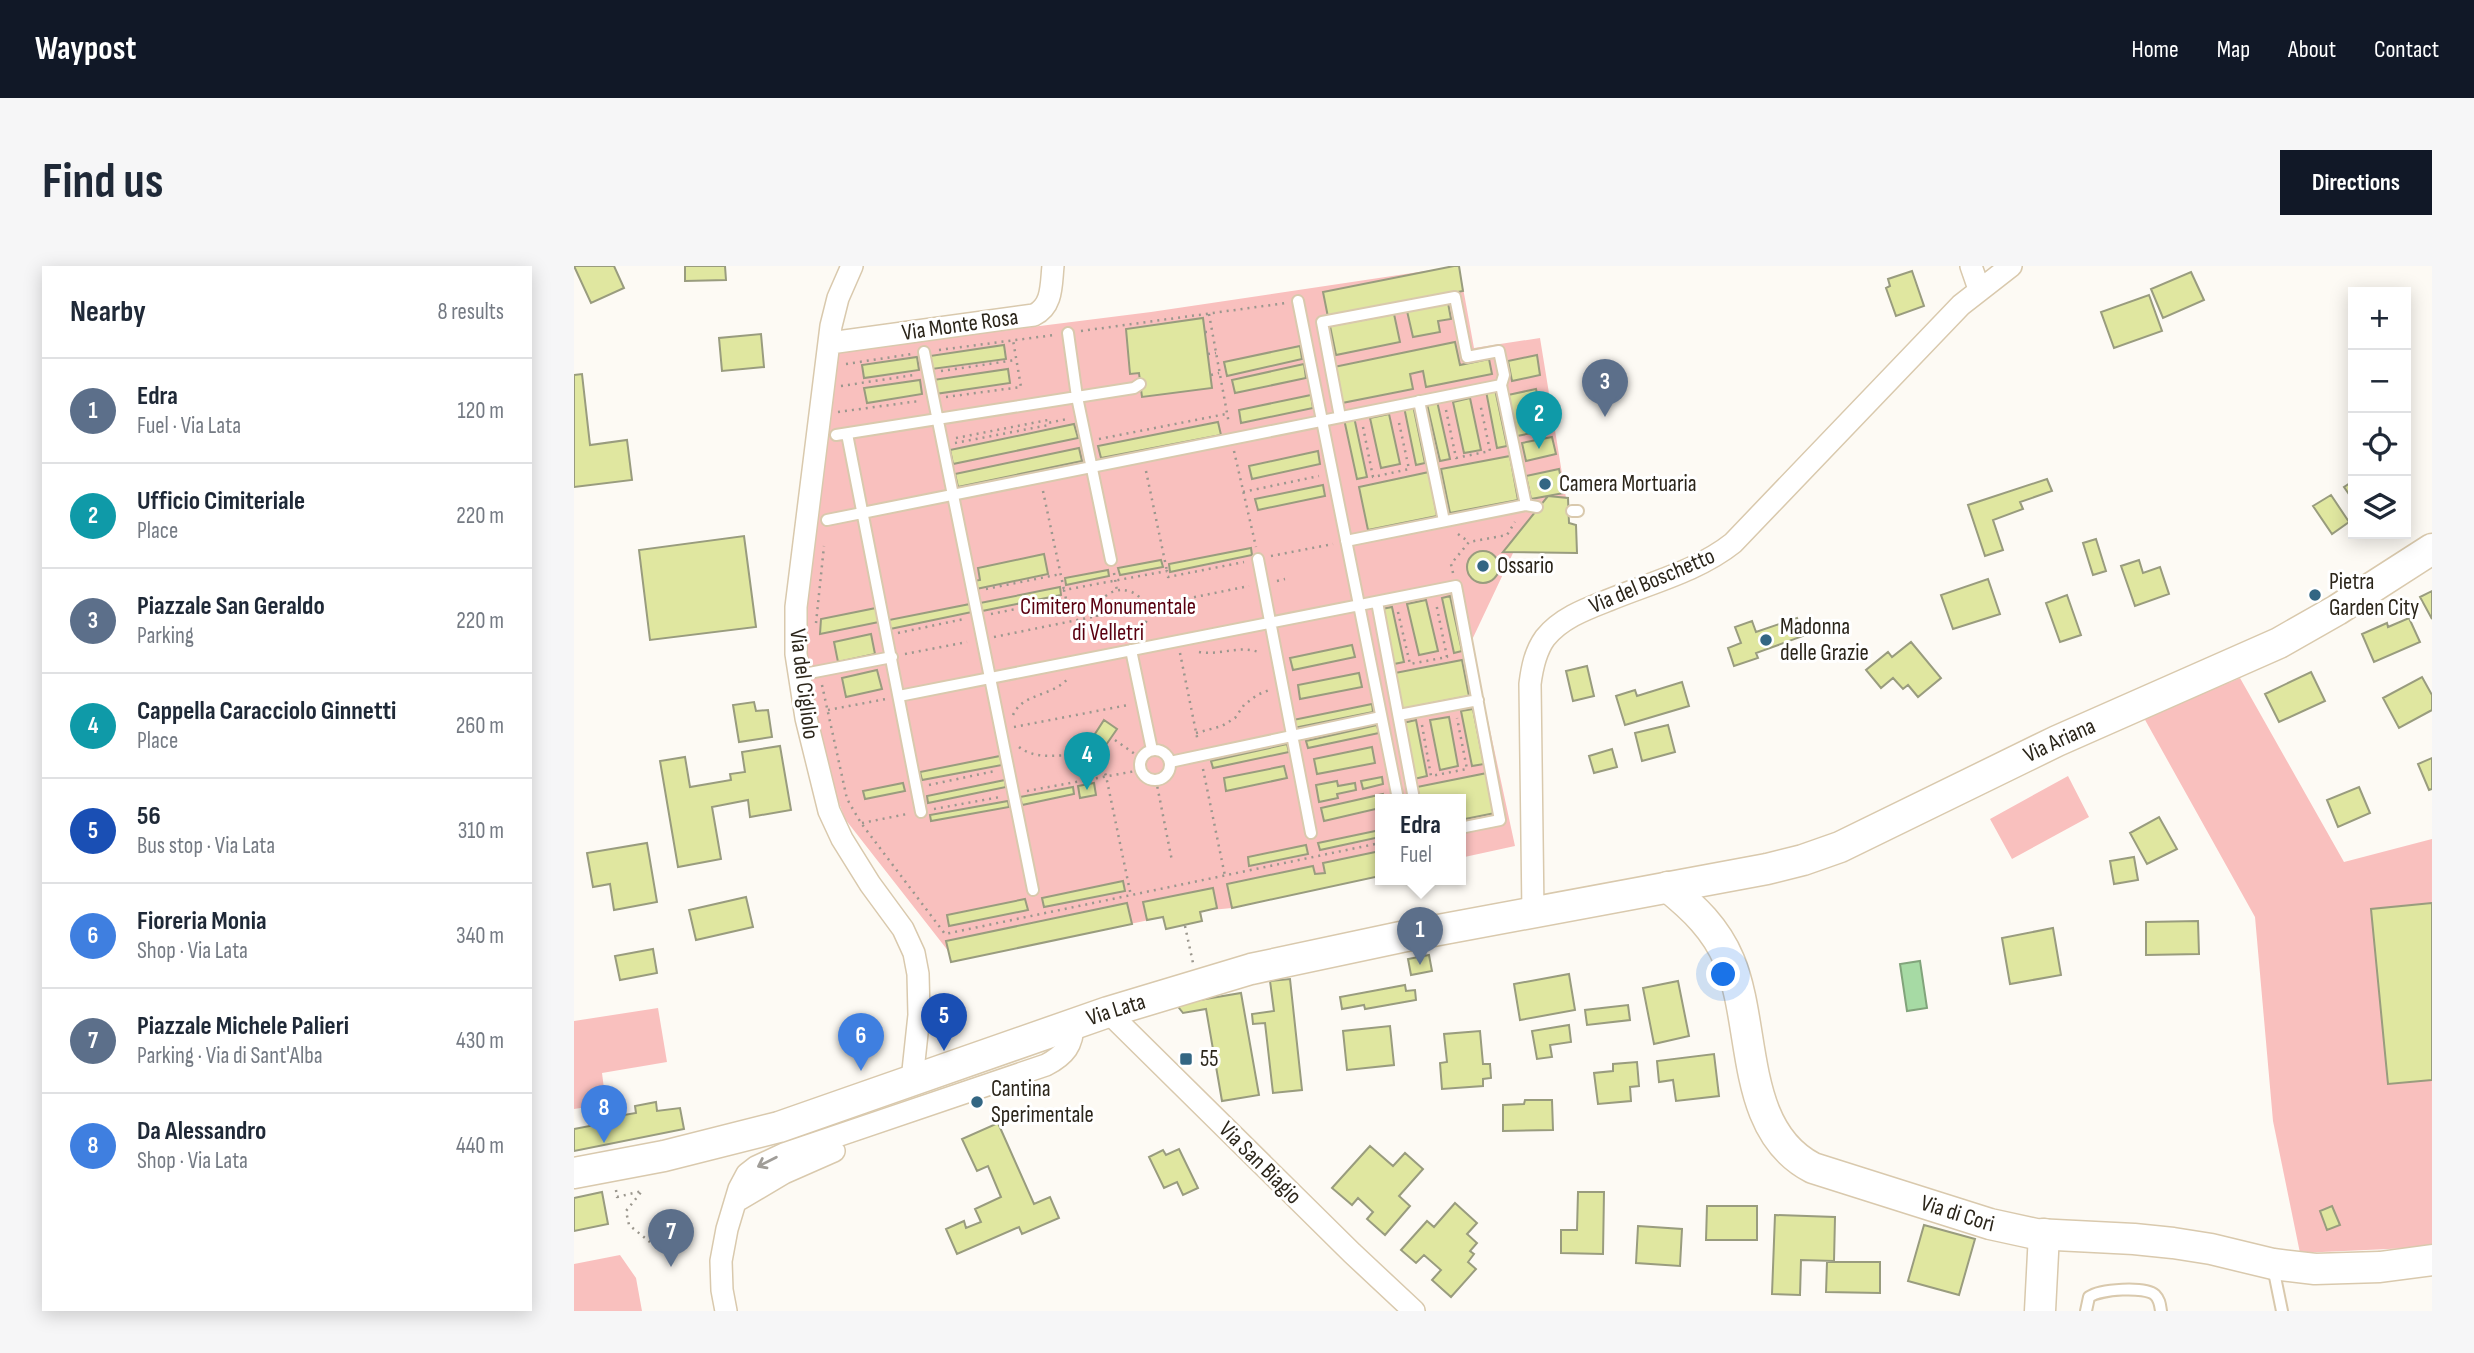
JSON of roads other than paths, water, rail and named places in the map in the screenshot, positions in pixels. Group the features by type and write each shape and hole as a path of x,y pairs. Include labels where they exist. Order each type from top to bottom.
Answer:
{"main road":[{"name":"Via Ariana","path":"1668,887 1779,867 1840,847 2057,741 2278,643 2337,610 2432,549"},
{"name":"Via Lata","path":"574,1173 664,1156 758,1133 1108,1012 1283,961 1668,887"},
{"name":"Via di Cori","path":"1668,887 1707,921 1730,961 1740,995 1761,1101 1770,1125 1790,1152 1806,1165 1836,1177 1999,1227 2044,1234 2173,1243 2273,1264 2340,1269 2394,1266 2432,1260"},
{"path":"2040,1311 2044,1234"}],"street":[{"name":"Via del Cigliolo","path":"852,266 835,308 796,614 796,648 809,673 813,752 829,811 842,839 903,929 914,953 918,974 919,1015 912,1080"},
{"name":"Via Monte Rosa","path":"830,343 1034,315 1047,305 1053,266"},
{"path":"1970,266 1979,289"},
{"name":"Via del Boschetto","path":"1533,913 1530,684 1534,662 1542,642 1561,623 1581,611 1705,562 1733,543 1979,289 2011,266"},
{"name":"Via San Biagio","path":"1108,1012 1414,1311"},
{"path":"726,1311 721,1261 725,1235 744,1178 766,1161 1052,1062 1069,1048 1073,1037 1073,1024"}],"lane":[{"path":"1340,417 1322,322 1455,297 1467,357 1499,351 1504,375 1501,385 1532,506 1346,541"},
{"path":"1298,301 1397,794"},
{"path":"1068,333 1077,397 1112,564"},
{"path":"924,352 1033,890"},
{"path":"921,812 863,512 842,434 1134,388 1140,384"},
{"path":"827,520 1501,385"},
{"path":"1419,401 1444,521"},
{"path":"1258,559 1311,833"},
{"path":"899,696 1456,586 1500,820 1466,827"},
{"path":"1377,602 1414,794"},
{"path":"1131,650 1152,750"},
{"path":"809,673 892,657"},
{"path":"1399,715 1478,700"},
{"path":"1170,762 1381,717"},
{"path":"1152,750 1161,751 1170,762 1168,772 1156,780 1143,774 1140,766 1141,759 1152,750"},
{"path":"2273,1264 2282,1311"},
{"path":"2085,1311 2090,1297 2099,1291 2138,1290 2154,1294 2161,1311"}],"place":[{"name":"Piazzale San Geraldo","path":"1605,417"},
{"name":"Ufficio Cimiteriale","path":"1539,449"},
{"name":"Camera Mortuaria","path":"1545,484"},
{"name":"Ossario","path":"1483,566"},
{"name":"Pietra Garden City","path":"2315,595"},
{"name":"Madonna delle Grazie","path":"1766,640"},
{"name":"Cappella Caracciolo Ginnetti","path":"1087,790"},
{"name":"Edra","path":"1420,965"},
{"name":"56","path":"944,1051"},
{"name":"55","path":"1186,1059"},
{"name":"Fioreria Monia","path":"861,1071"},
{"name":"Cantina Sperimentale","path":"977,1102"},
{"name":"Da Alessandro","path":"604,1143"},
{"name":"Piazzale Michele Palieri","path":"671,1267"}],"park label":[{"name":"Cimitero Monumentale di Velletri","path":"1108,620"}]}
